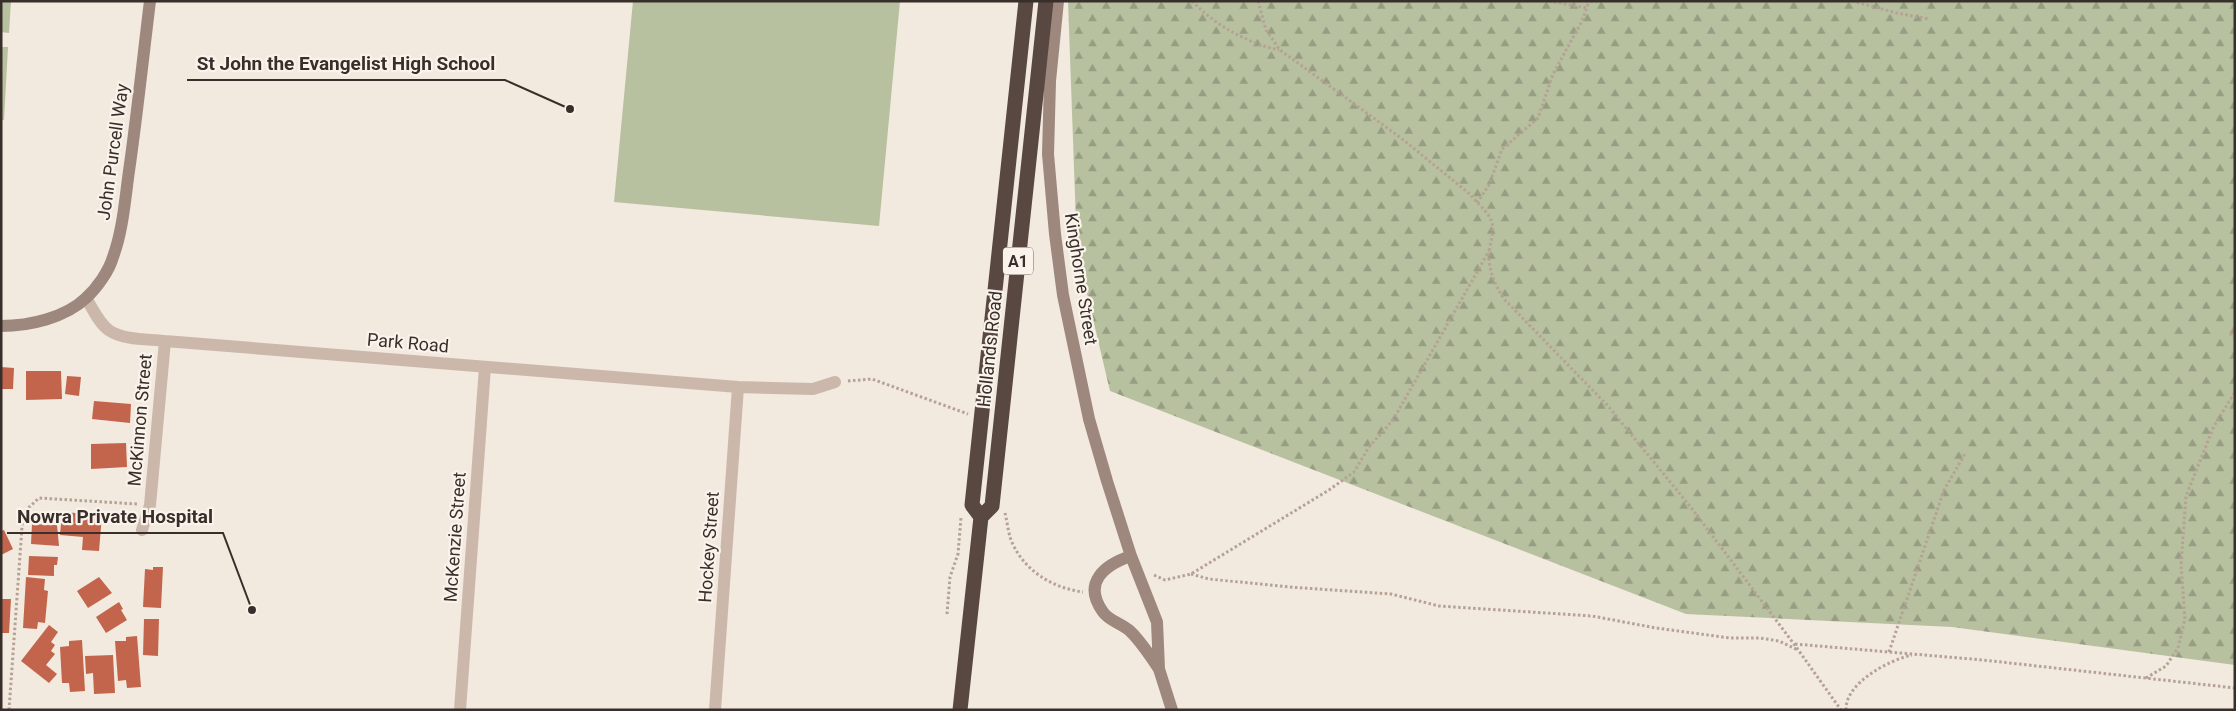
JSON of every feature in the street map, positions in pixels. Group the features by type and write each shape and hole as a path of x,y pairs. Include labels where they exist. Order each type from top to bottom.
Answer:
{"highway":[{"name":"Hollands Road","path":"981,517 972,506 1026,1"},
{"name":"Hollands Road","path":"960,710 981,517 992,506 1046,1"}],"main road":[{"name":"John Purcell Way","path":"86,298 101,279 113,259 118,240 135,126 150,1"},
{"name":"Kinghorne Street","path":"1058,1 1050,81 1048,154 1054,234 1063,295 1089,420 1131,556 1157,622 1159,669 1172,710"},
{"path":"1,326 42,320 60,314 86,298"},
{"path":"1094,593 1097,579 1103,570 1114,562 1131,556"},
{"name":"Kinghorne Street","path":"1094,593 1103,613 1131,632 1159,669"}],"street":[{"name":"Park Road","path":"86,298 101,322 109,330 120,335 165,341 738,387 813,389 835,382"},
{"name":"McKinnon Street","path":"142,530 150,505 165,341"},
{"name":"McKenzie Street","path":"460,710 485,367"},
{"name":"Hockey Street","path":"715,710 738,387"}],"path":[{"path":"1192,1 1225,28 1262,46 1280,50"},
{"path":"1258,1 1266,30 1280,50 1401,138 1470,195 1491,220 1490,250 1493,281 1504,299 1608,406 1693,510 1799,650 1841,710"},
{"path":"1549,1 1587,8"},
{"path":"1477,203 1489,185 1502,149 1538,118 1554,74 1591,1"},
{"path":"1852,1 1929,19"},
{"path":"1146,571 1165,580 1191,574 1329,490 1354,472 1369,447 1393,420 1490,250"},
{"path":"2235,329 2231,334 2235,338"},
{"path":"835,382 872,378 969,415"},
{"path":"2145,678 2166,666 2178,648 2185,619 2180,565 2186,496 2214,426 2235,392"},
{"path":"1889,652 1944,490 1966,452"},
{"path":"9,710 23,513 39,498 150,505"},
{"path":"1005,512 1011,540 1025,563 1038,576 1058,586 1094,593"},
{"path":"1191,574 1209,579 1391,594 1439,606 1592,616 1711,635 1760,638 1779,642 1799,650"},
{"path":"1794,644 2235,688"},
{"path":"1846,710 1845,701 1856,686 1895,659 1915,655"}],"green space":[{"path":"1,1 11,1 9,33 1,32"},
{"path":"633,1 900,1 879,226 614,202"},
{"path":"1068,1 2235,1 2235,665 1952,627 1686,614 1110,391 1077,251"},
{"path":"1,47 8,47 4,120 1,120"}],"building":[{"path":"1,367 14,368 13,389 1,389"},
{"path":"26,371 61,371 62,399 26,400"},
{"path":"67,376 81,377 79,396 65,394"},
{"path":"94,401 131,404 130,423 92,419"},
{"path":"126,443 127,467 91,469 91,444"},
{"path":"62,512 102,515 99,551 82,550 83,537 60,535"},
{"path":"32,524 57,525 59,546 31,544"},
{"path":"4,530 13,549 1,555 1,531"},
{"path":"29,556 58,557 57,565 54,565 54,576 28,575"},
{"path":"153,567 163,567 161,608 143,607 145,569 153,570"},
{"path":"26,577 45,579 44,590 48,591 45,623 38,622 37,629 23,628"},
{"path":"99,577 112,593 88,608 77,591"},
{"path":"1,599 11,599 9,633 1,633"},
{"path":"119,602 127,620 106,633 96,617"},
{"path":"144,619 159,619 158,656 143,655"},
{"path":"49,625 58,632 51,642 55,645 51,651 55,654 46,665 57,674 49,683 21,661"},
{"path":"137,636 141,687 127,688 126,680 118,681 115,641 126,641 126,637"},
{"path":"82,640 85,691 70,692 69,683 62,683 60,647 69,646 69,641"},
{"path":"113,655 115,693 94,694 93,673 86,674 85,656"}],"place":[{"name":"St John the Evangelist High School","path":"570,109"},
{"name":"Nowra Private Hospital","path":"252,610"}]}
